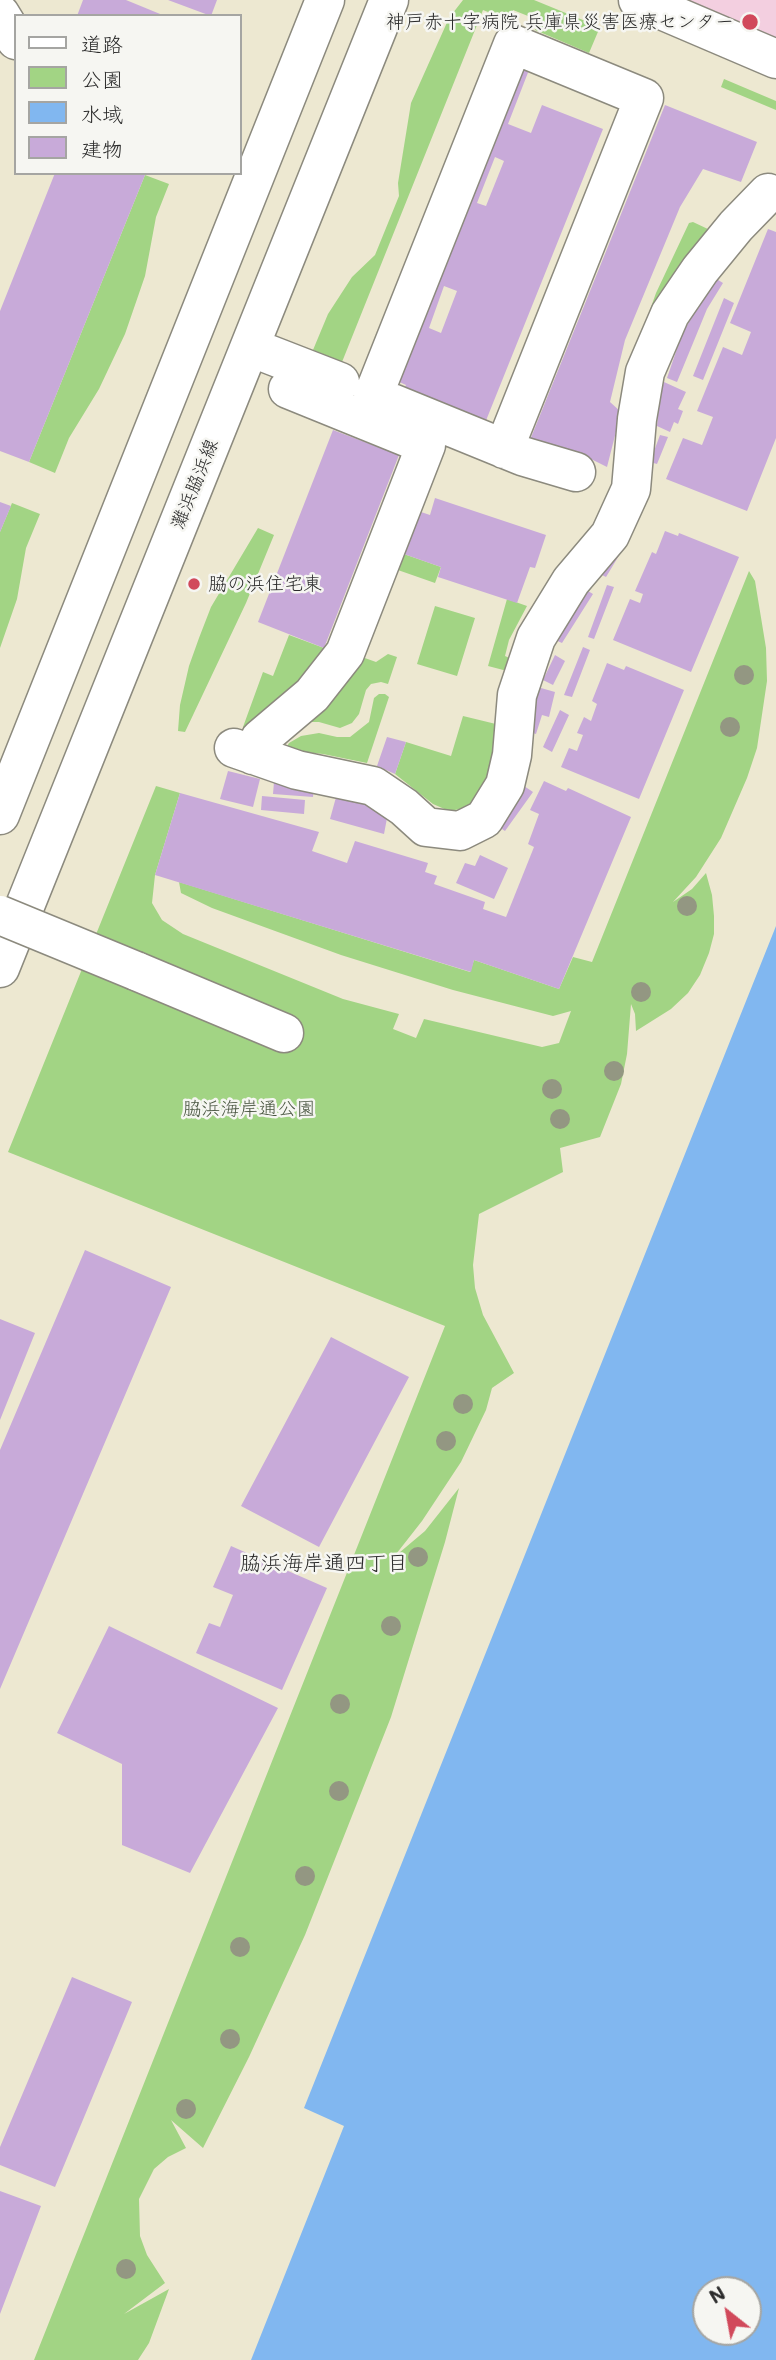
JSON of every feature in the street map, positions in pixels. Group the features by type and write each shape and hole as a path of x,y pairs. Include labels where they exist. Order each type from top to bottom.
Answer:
{"street":[{"path":"0,815 250,158 325,0"},
{"name":"灘浜脇浜線","path":"0,968 389,0"},
{"path":"638,0 776,59"},
{"path":"0,15 14,37"},
{"path":"373,396 513,44 644,98 504,449"},
{"path":"288,389 425,445 345,653 312,695 244,751 297,770 373,786 404,807 426,827 460,831 484,819 505,785 512,755 517,695 536,638 571,581 610,535 631,489 637,419 645,372 670,314 700,270 736,226 768,193"},
{"path":"250,347 522,456 576,472"},
{"path":"0,915 284,1033"}],"shaded area":[{"name":"神戸赤十字病院 兵庫県災害医療センター","path":"671,0 776,0 776,44"}],"green space":[{"path":"463,0 534,0 600,27 589,53 535,30 538,20 513,10 508,20 483,10 342,362 313,350 328,314 352,277 375,255 399,196 398,183 411,103 449,18"},
{"path":"724,79 776,101 776,110 721,87"},
{"path":"145,175 169,184 156,217 145,276 125,334 99,389 69,438 55,473 29,462"},
{"path":"693,222 710,230 635,352 656,293 689,223"},
{"path":"12,503 40,514 26,548 17,599 0,648 0,532"},
{"path":"258,528 274,535 246,603 185,732 178,731 180,705 189,666 211,607"},
{"path":"401,553 441,567 435,583 395,569"},
{"name":"脇浜海岸通公園","path":"749,571 755,581 766,648 767,681 757,748 721,838 696,877 673,902 692,889 706,873 714,916 714,934 709,953 700,975 688,993 671,1009 636,1031 635,1014 631,1004 627,1054 621,1084 600,1137 560,1148 563,1172 479,1214 473,1265 475,1288 483,1315 514,1373 492,1388 486,1410 461,1462 422,1521 393,1558 425,1531 459,1488 391,1717 305,1935 249,2057 203,2148 171,2120 186,2148 168,2157 154,2169 139,2199 140,2236 147,2255 165,2283 124,2314 169,2289 149,2343 138,2360 34,2360 445,1326 8,1152 156,786 180,793 155,875 152,903 162,920 183,934 343,999 399,1014 393,1029 416,1038 424,1019 542,1047 559,1043 571,1011 553,1016 453,990 341,955 212,908 181,893 179,882 470,972 474,960 559,989 573,957 592,962"},
{"path":"507,599 527,606 509,640 505,656 514,660 511,672 488,666"},
{"path":"435,606 475,618 457,676 417,664"},
{"path":"289,635 324,648 318,668 258,728 243,727 263,672 273,676"},
{"path":"388,654 397,657 388,684 371,684 366,690 359,714 352,723 340,728 319,722 301,722 362,657 376,662"},
{"path":"379,694 389,697 367,763 285,750 289,743 301,736 319,733 350,737 369,722 374,698"},
{"path":"463,716 500,725 495,785 466,808 449,811 433,804 395,774 406,742 451,756"}],"water":[{"path":"776,926 776,2360 251,2360 344,2126 304,2108"}],"building":[{"path":"83,0 126,0 160,14 78,14"},
{"path":"168,0 217,0 212,14"},
{"path":"520,67 529,70 508,124 531,133 542,105 603,129 483,428 401,396 406,385 395,380","holes":["495,157 504,161 486,206 477,203","444,286 457,291 441,333 429,328"]},
{"path":"665,105 757,142 741,182 703,169 680,207 625,340 610,402 621,412 607,467 581,454 530,440"},
{"path":"54,175 145,175 29,462 0,451 0,311"},
{"path":"768,229 776,232 776,438 747,511 666,479 683,438 702,445 713,417 697,411 723,347 742,355 751,332 730,323"},
{"path":"715,278 723,283 707,309 677,382 667,378 682,334"},
{"path":"724,298 734,303 703,380 693,376"},
{"path":"664,382 686,392 678,409 683,411 678,424 674,422 670,432 657,426"},
{"path":"333,430 399,455 324,648 258,622"},
{"path":"660,435 668,437 657,464 650,462"},
{"path":"435,498 546,535 535,568 530,567 517,603 438,577 441,567 401,553 415,510 430,515"},
{"path":"0,502 11,506 0,532"},
{"path":"665,531 678,536 679,533 739,557 691,672 613,640 630,599 640,603 643,594 635,591 652,552 656,554"},
{"path":"621,534 629,539 606,577 598,573"},
{"path":"607,585 614,587 594,639 588,637"},
{"path":"583,588 593,594 562,643 551,638"},
{"path":"583,647 590,650 572,697 564,695"},
{"path":"555,655 565,661 553,685 543,680"},
{"path":"607,663 624,670 626,666 684,690 639,799 561,767 569,748 577,751 583,735 577,733 584,717 591,721 597,704 592,701"},
{"path":"534,686 555,692 549,717 542,715 536,734 526,731"},
{"path":"560,710 569,715 552,752 543,747"},
{"path":"387,737 406,742 395,774 377,766"},
{"path":"228,771 260,779 253,807 220,799"},
{"path":"544,781 566,791 568,788 631,817 559,989 474,960 471,972 155,875 180,793 319,832 312,851 347,863 355,841 428,863 425,872 437,876 434,884 485,902 483,909 506,917 534,847 528,844 539,814 530,810"},
{"path":"274,782 314,786 313,797 273,794"},
{"path":"524,786 533,792 505,831 496,825"},
{"path":"338,790 388,813 384,834 330,819"},
{"path":"262,796 305,800 304,814 261,810"},
{"path":"480,855 508,868 494,899 456,883 465,863 475,866"},
{"path":"85,1250 171,1287 0,1689 0,1450"},
{"path":"0,1319 35,1333 0,1420"},
{"path":"331,1337 409,1377 319,1547 241,1506"},
{"path":"231,1546 327,1588 282,1690 196,1653 209,1623 220,1627 233,1595 213,1587"},
{"path":"109,1626 278,1708 190,1873 122,1845 122,1764 57,1733"},
{"path":"72,1977 132,2002 55,2187 0,2165 0,2147"},
{"path":"0,2191 41,2206 0,2314"}],"place":[{"name":"神戸赤十字病院 兵庫県災害医療センター","path":"750,22"},
{"name":"脇の浜住宅東","path":"194,584"}],"district":[{"name":"脇浜海岸通四丁目","path":"324,1564"}]}
